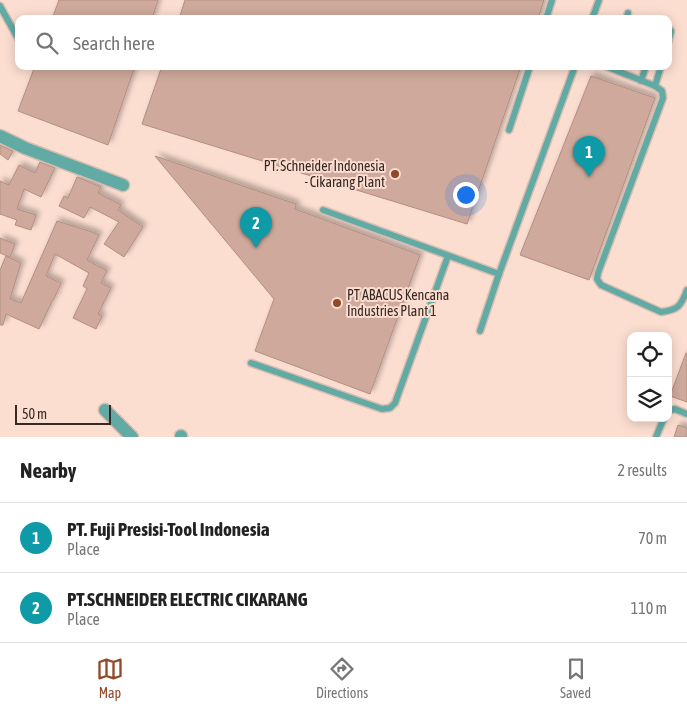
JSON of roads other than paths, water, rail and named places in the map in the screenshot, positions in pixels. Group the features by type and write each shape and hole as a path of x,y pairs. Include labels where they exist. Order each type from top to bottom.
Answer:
{"street":[{"path":"0,136 25,148 122,186"},
{"path":"105,410 132,437"}],"lane":[{"path":"547,15 552,0"},
{"path":"593,15 599,0"},
{"path":"0,6 15,33"},
{"path":"509,130 529,70"},
{"path":"480,331 574,70"},
{"path":"615,70 655,86 662,91 663,98 597,278 600,285 661,312 677,309 687,290"},
{"path":"641,81 645,70"},
{"path":"655,86 660,70"},
{"path":"323,210 499,274"},
{"path":"251,363 382,409 390,408 395,403 448,256"},
{"path":"672,410 675,409 687,414"},
{"path":"656,437 662,422"}],"place":[{"name":"PT. Schneider Indonesia - Cikarang Plant","path":"395,174"},
{"name":"PT. Fuji Presisi-Tool Indonesia","path":"589,177"},
{"name":"PT.SCHNEIDER ELECTRIC CIKARANG","path":"256,248"},
{"name":"PT ABACUS Kencana Industries Plant 1","path":"337,303"}]}
